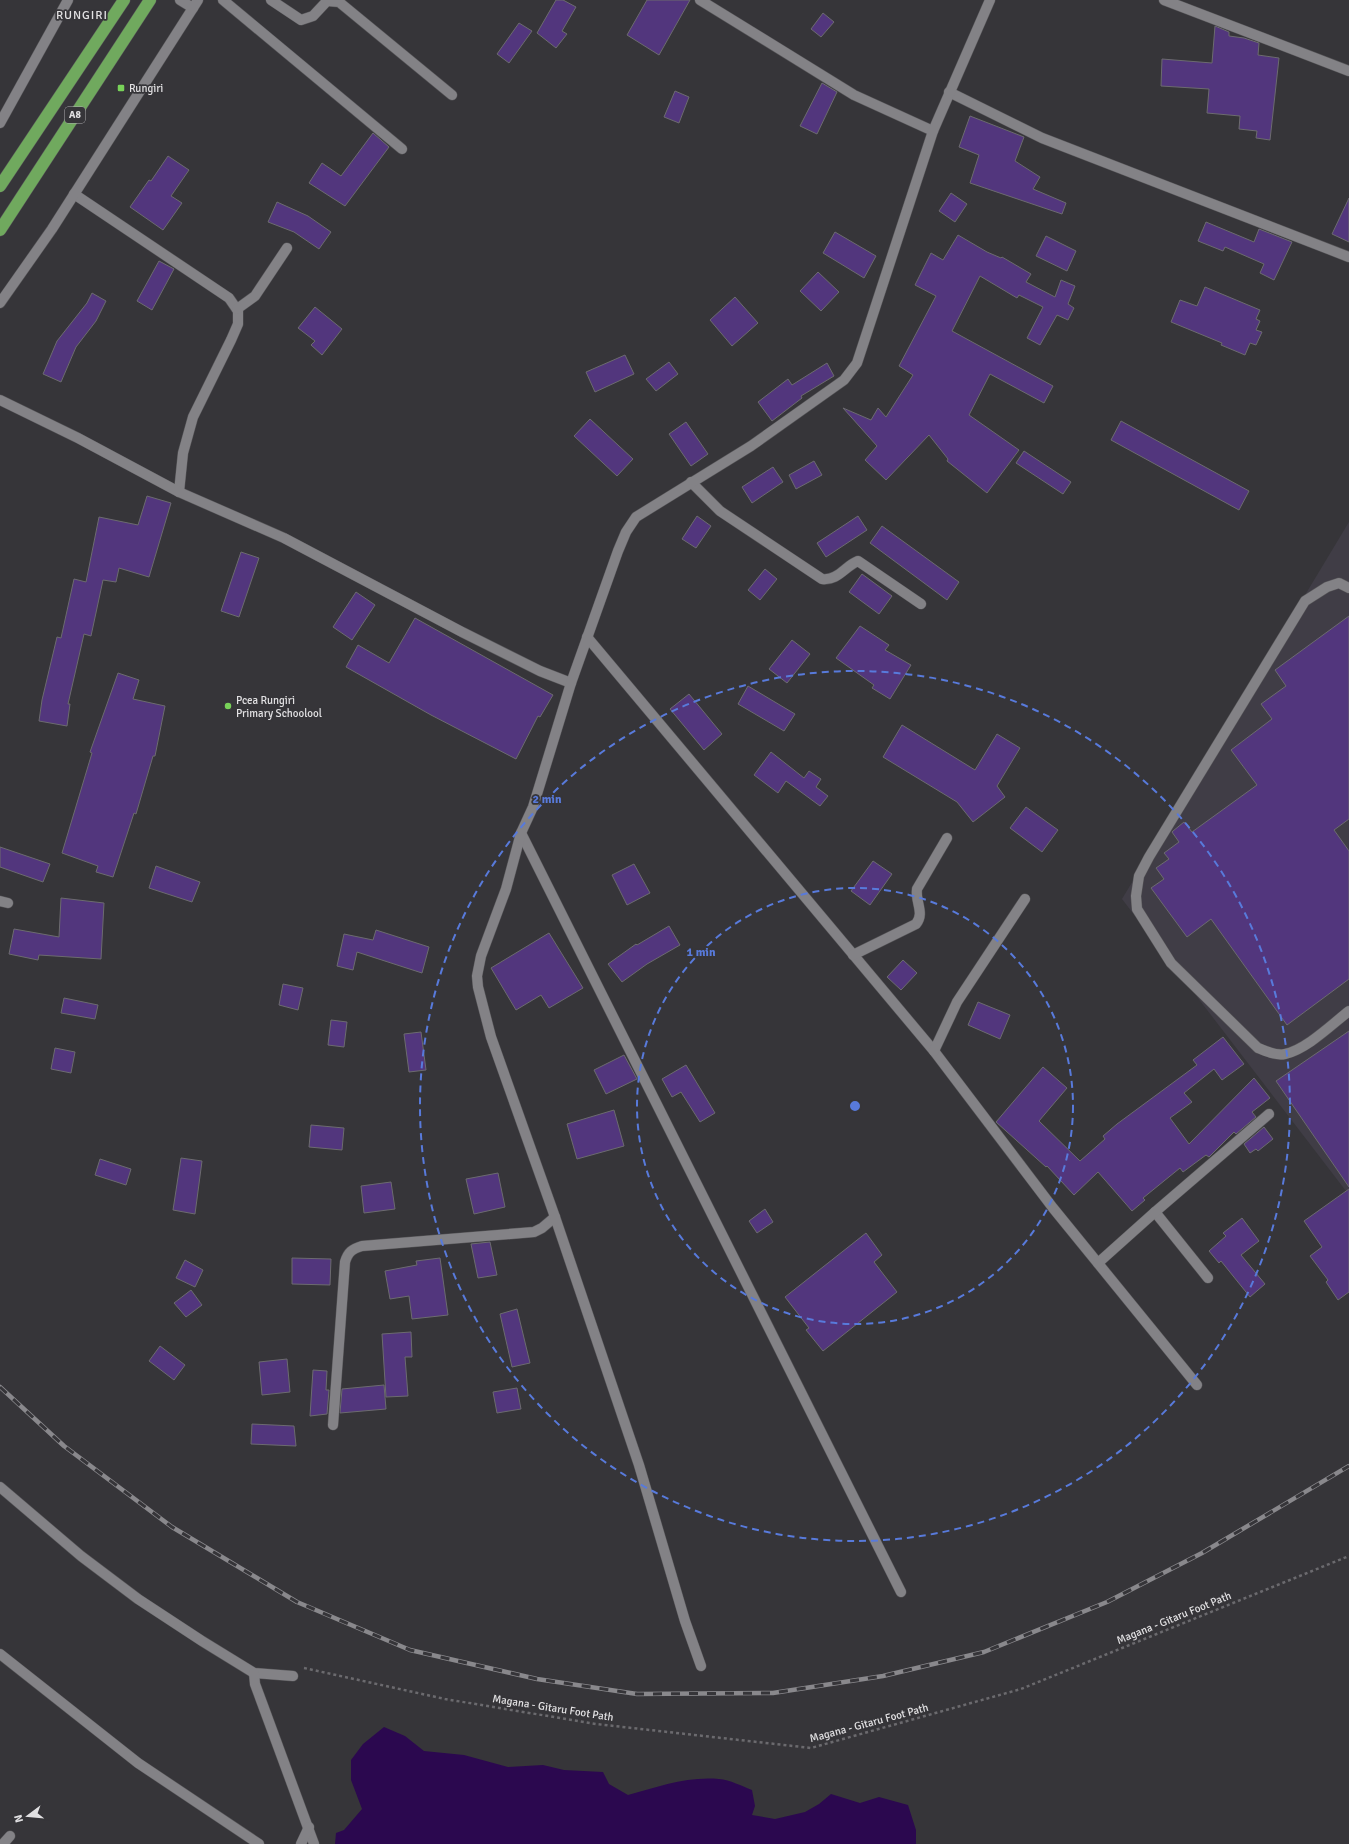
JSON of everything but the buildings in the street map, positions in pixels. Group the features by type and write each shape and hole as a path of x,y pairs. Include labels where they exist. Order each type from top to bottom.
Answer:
{"highway":[{"name":"A8","path":"0,186 124,0"},
{"name":"A8","path":"0,230 150,0"}],"street":[{"path":"0,122 68,0"},
{"path":"0,303 74,194 195,4 180,0"},
{"path":"223,0 402,149"},
{"path":"271,0 301,20 313,16 327,1 339,2 452,95"},
{"path":"700,0 854,95 933,131"},
{"path":"700,1666 685,1621 640,1465 555,1217 491,1037 478,987 477,976 481,956 506,889 521,833 533,807 571,683 618,551 629,527 636,517 752,446 844,380 856,363 933,131 990,0"},
{"path":"1164,0 1349,70"},
{"path":"949,92 1042,138 1349,257"},
{"path":"74,194 229,298 239,314 238,324 231,340 193,417 183,453 179,492"},
{"path":"237,309 254,296 287,248"},
{"path":"0,400 78,438 179,492 284,538 462,632 540,671 571,683"},
{"path":"691,482 720,511 822,579 832,579 852,563 858,561 920,604"},
{"path":"1349,588 1339,583 1327,587 1305,601 1149,857 1139,876 1136,896 1137,910 1172,963 1258,1048 1269,1052 1284,1054 1300,1049 1349,1012"},
{"path":"587,637 934,1051 1053,1208 1197,1385"},
{"path":"521,833 901,1592"},
{"path":"852,955 916,924 921,913 917,899 917,889 947,838"},
{"path":"934,1051 957,1002 1024,899"},
{"path":"1098,1263 1268,1114"},
{"path":"1155,1212 1208,1278"},
{"path":"333,1425 345,1262 348,1254 354,1249 362,1246 534,1232 542,1228 555,1217"},
{"path":"0,1487 81,1556 138,1599 254,1673 293,1676"},
{"path":"0,1654 138,1763 259,1844"},
{"path":"254,1673 255,1684 314,1844"},
{"path":"301,1844 309,1827"}],"path":[{"name":"Magana - Gitaru Foot Path","path":"299,1667 446,1699 596,1724 811,1748 1021,1689 1349,1556"}],"shaded area":[{"path":"1349,522 1349,1195 1122,899"},
{"path":"384,1727 405,1736 424,1751 464,1755 508,1767 543,1765 564,1770 603,1772 609,1784 628,1795 661,1786 696,1779 719,1779 736,1783 752,1790 755,1806 752,1815 775,1819 805,1812 819,1804 831,1794 860,1803 879,1797 908,1805 916,1830 916,1844 335,1844 336,1833 344,1830 362,1809 351,1780 351,1760 363,1744"}],"railway":[{"path":"0,1387 64,1446 172,1527 297,1602 410,1650 537,1679 637,1694 773,1693 883,1676 984,1652 1107,1602 1202,1553 1349,1466"}],"place":[{"name":"Rungiri","path":"121,88"},
{"name":"Pcea Rungiri Primary Schoolool","path":"228,706"}],"district":[{"name":"RUNGIRI","path":"82,15"}]}
